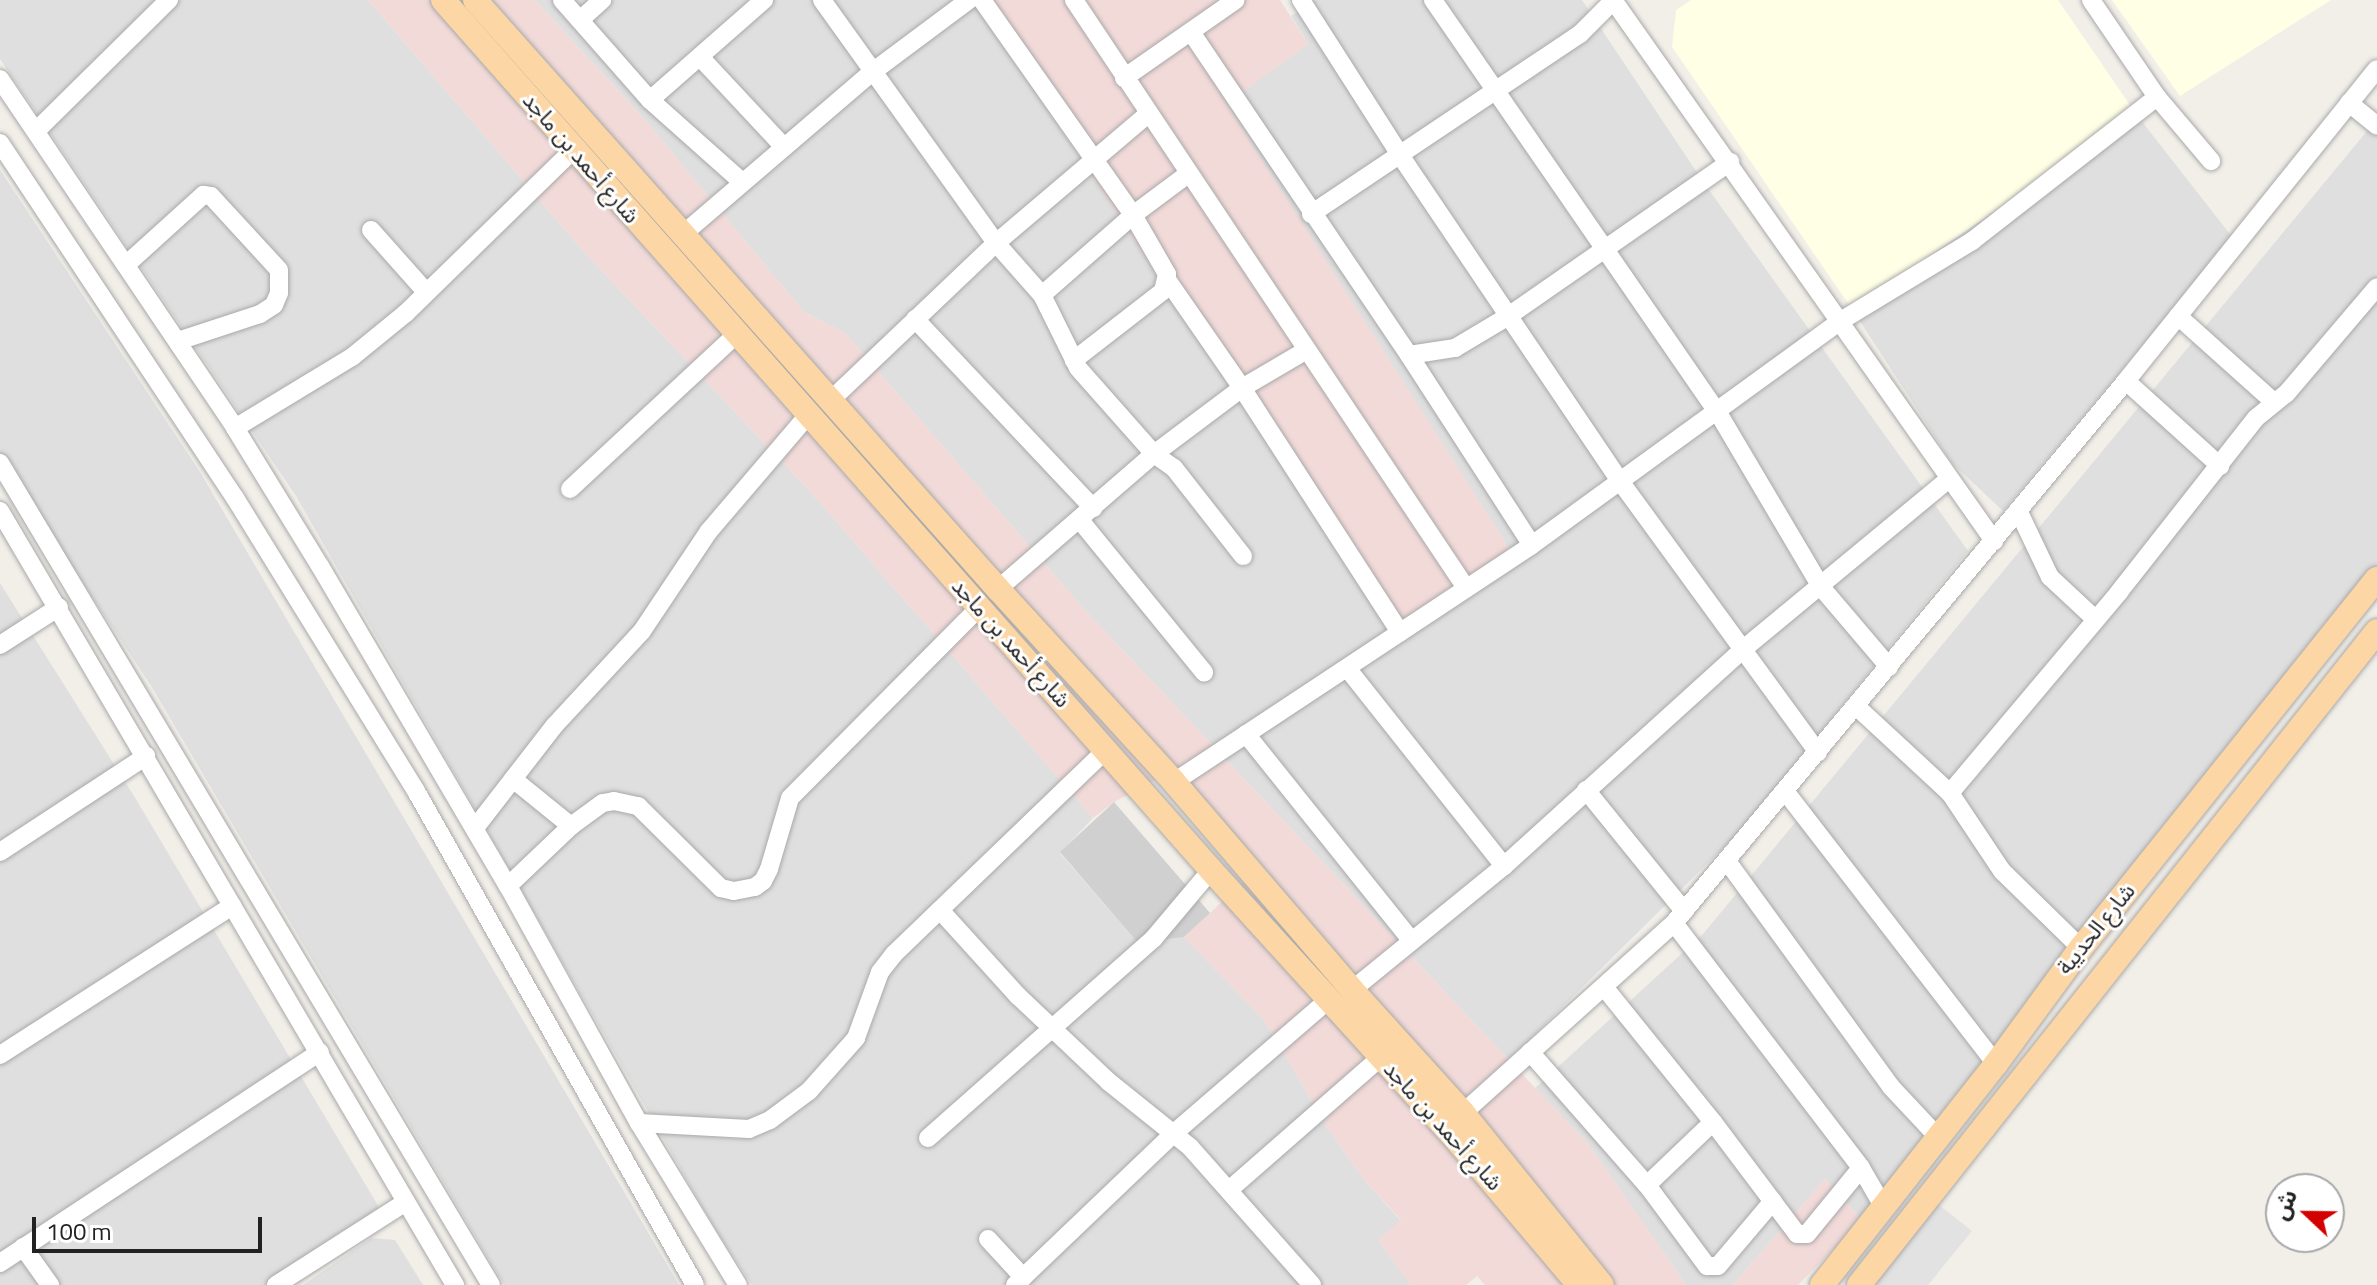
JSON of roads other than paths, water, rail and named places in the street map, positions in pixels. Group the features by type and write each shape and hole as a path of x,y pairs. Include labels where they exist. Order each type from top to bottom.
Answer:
{"main road":[{"name":"شارع أحمد بن ماجد","path":"443,0 1211,870 1381,1057 1573,1283"},
{"name":"شارع أحمد بن ماجد","path":"475,0 998,589 1174,782 1352,990 1463,1113 1602,1285"},
{"name":"شارع الحديبة","path":"1822,1285 1996,1064 2081,948 2377,579"},
{"name":"شارع الحديبة","path":"1859,1285 2377,631"}],"street":[{"path":"36,131 169,0"},
{"path":"562,0 650,100 742,182"},
{"path":"580,20 602,0"},
{"path":"650,100 764,0"},
{"path":"822,0 871,73 996,243 1042,295 1074,360 1154,454 1174,468 1243,556"},
{"path":"682,235 871,73 969,0"},
{"path":"982,0 1133,215 1168,281 1242,388 1400,632"},
{"path":"1074,0 1305,351 1466,588"},
{"path":"1124,78 1236,0"},
{"path":"1301,0 1507,317 1741,651 1818,753"},
{"path":"1433,0 1717,411 1821,587 1889,667"},
{"path":"1311,214 1580,34 1614,0 1994,541"},
{"path":"2091,0 2157,97 2211,161"},
{"path":"1191,32 1409,355 1532,545"},
{"path":"700,57 784,147"},
{"path":"1463,1113 1679,917 2126,381 2377,69"},
{"path":"0,79 235,428 475,828 639,1123 738,1285"},
{"path":"1174,782 1532,545 1839,322 1972,241 2157,97"},
{"path":"2349,103 2377,126"},
{"path":"832,399 996,243 1091,159 1148,114"},
{"path":"0,143 235,498 416,791 695,1285"},
{"path":"235,428 352,357 426,292 574,149"},
{"path":"1409,355 1455,348 1507,317 1730,162"},
{"path":"1042,295 1133,215 1188,174"},
{"path":"127,264 203,195 211,196 279,270 279,293 274,305 260,314 178,341"},
{"path":"371,230 426,292"},
{"path":"1074,360 1163,291 1168,281"},
{"path":"1950,793 2220,466 2256,418 2300,378 2377,287"},
{"path":"2178,316 2274,402"},
{"path":"915,319 1086,513 1204,672"},
{"path":"570,489 737,334"},
{"path":"998,589 1154,454 1242,388 1305,351"},
{"path":"2126,381 2220,466"},
{"path":"475,828 555,725 642,631 709,531 808,415"},
{"path":"0,463 491,1285"},
{"path":"1352,990 1504,866 1741,651 1949,479"},
{"path":"2018,510 2050,577 2095,619"},
{"path":"1,513 455,1285"},
{"path":"0,645 59,607"},
{"path":"508,886 571,826 603,803 631,803 721,888 734,891 755,887 763,881 769,869 790,798 980,607"},
{"path":"1347,668 1504,866"},
{"path":"1857,707 1950,793 2002,871 2081,948"},
{"path":"1246,734 1412,941"},
{"path":"639,1123 749,1129 770,1120 809,1091 856,1038 880,972 1106,750"},
{"path":"0,852 146,756"},
{"path":"513,779 571,826"},
{"path":"1586,790 1861,1168 1883,1206"},
{"path":"1785,791 1996,1064"},
{"path":"1727,861 1891,1087 1938,1137"},
{"path":"928,1138 1154,938 1211,870"},
{"path":"0,1055 232,906"},
{"path":"940,910 993,972 1051,1027 1190,1147 1312,1285"},
{"path":"1604,987 1713,1122 1797,1234 1807,1234 1861,1168"},
{"path":"988,1239 1019,1281 1173,1134 1328,1000"},
{"path":"0,1263 320,1052"},
{"path":"1530,1052 1647,1185 1702,1262 1712,1267 1718,1266 1773,1201"},
{"path":"1229,1190 1381,1057"},
{"path":"1647,1185 1713,1122"},
{"path":"276,1285 406,1202"},
{"path":"23,1247 50,1285"}]}
